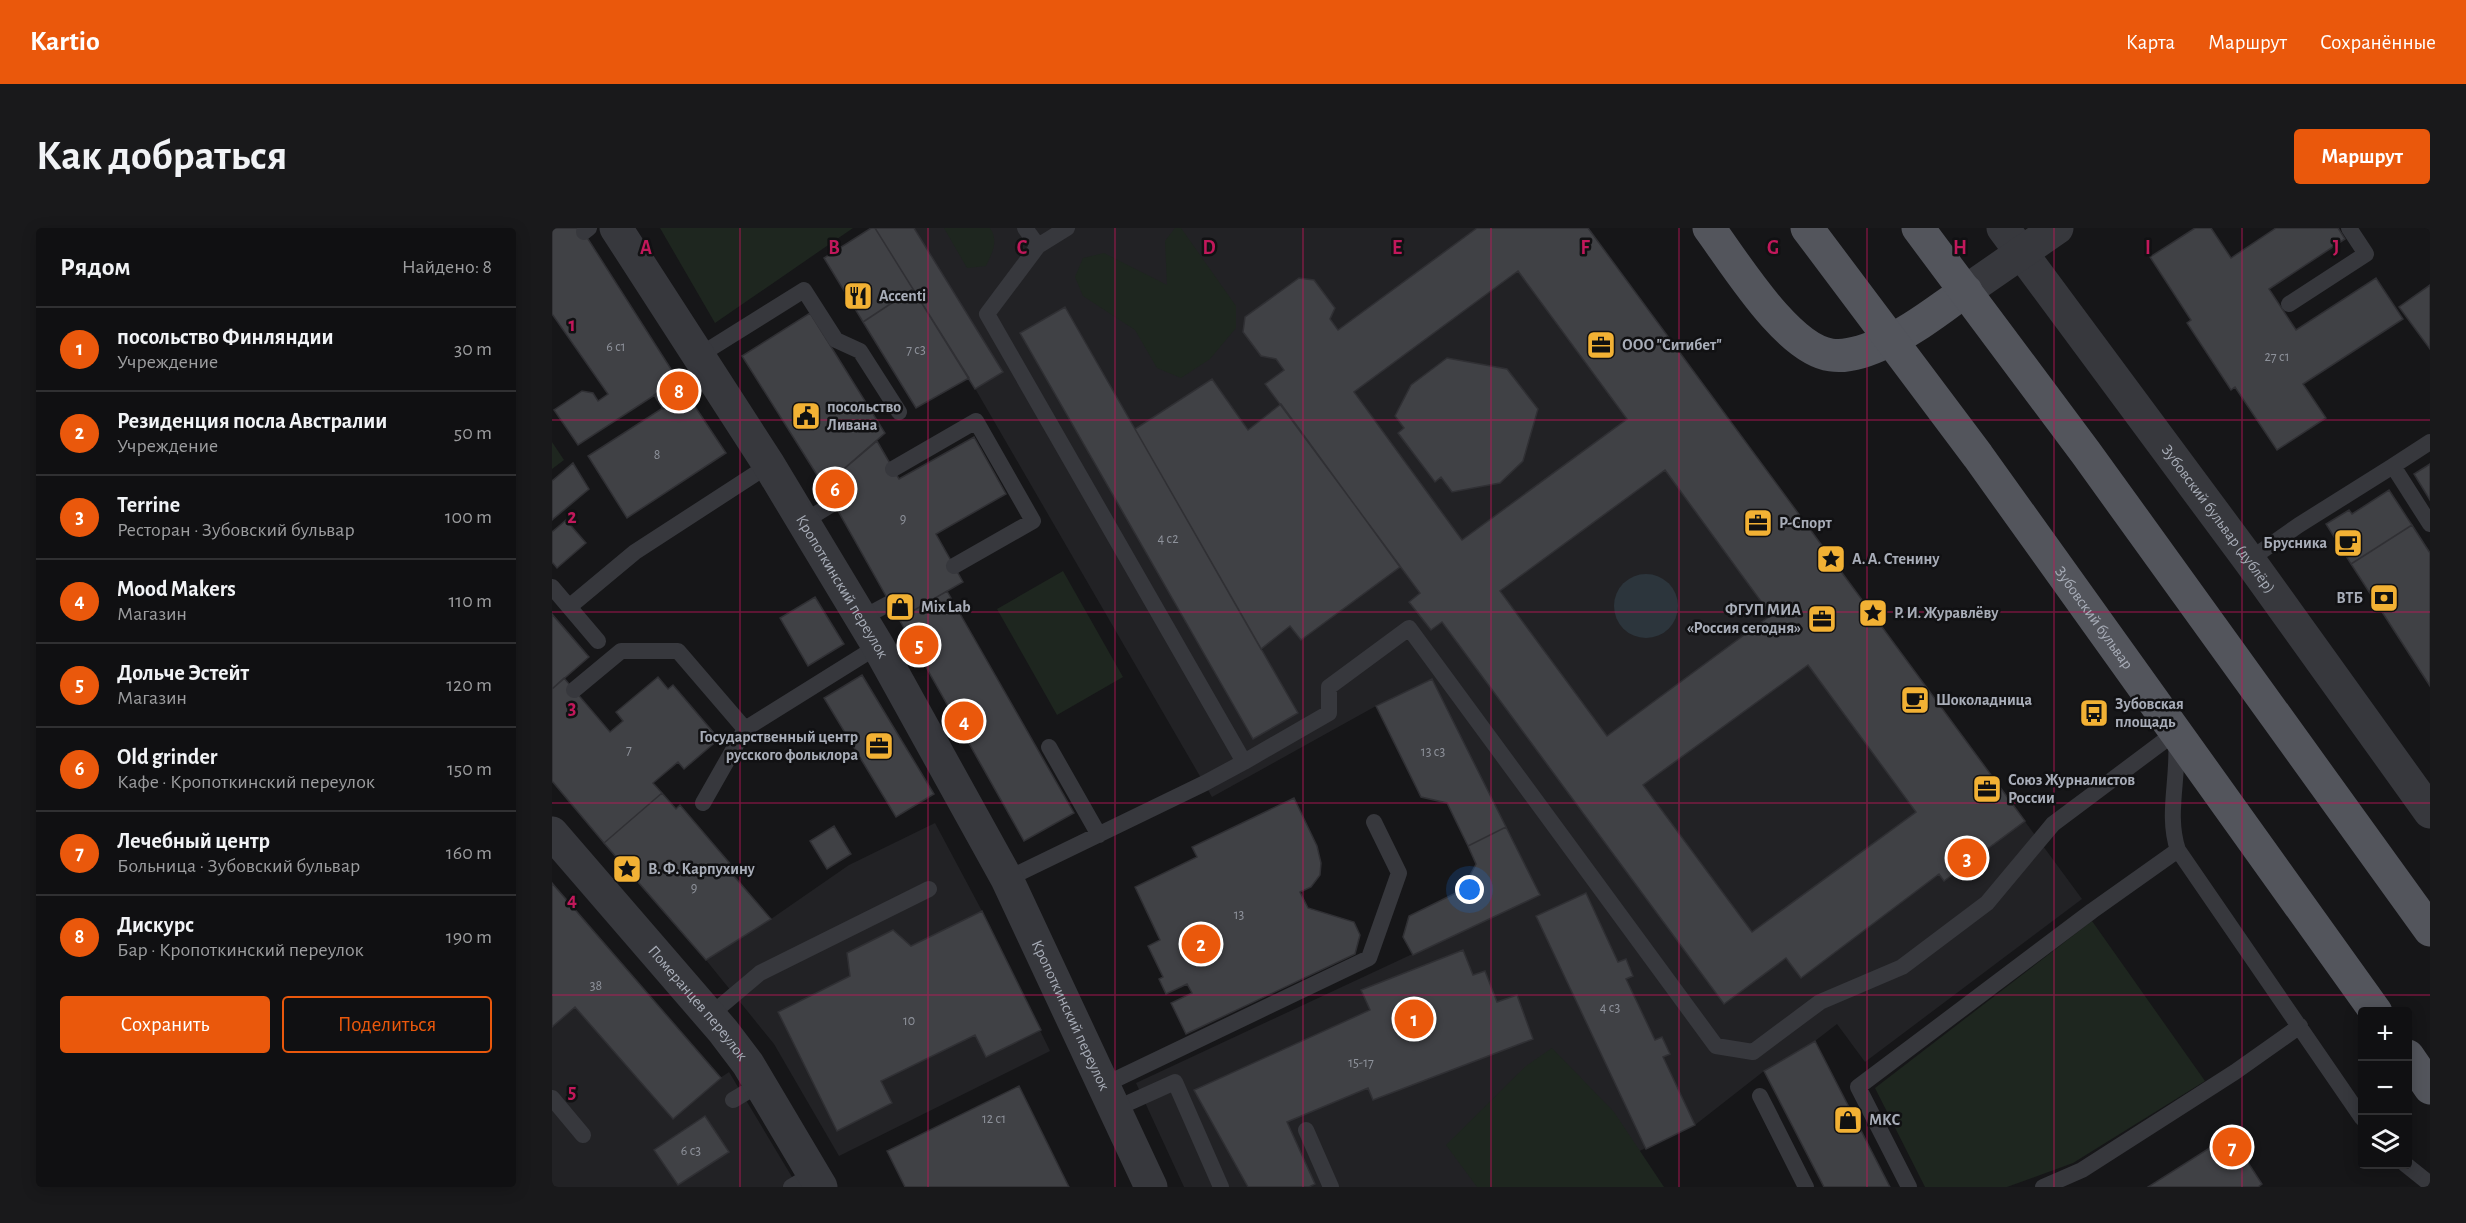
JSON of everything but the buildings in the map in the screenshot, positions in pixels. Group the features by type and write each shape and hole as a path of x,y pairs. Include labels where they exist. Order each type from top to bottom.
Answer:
{"main road":[{"path":"1709,228 1791,334 1809,347 1829,355 1848,356 1890,341 1966,291"},
{"name":"Зубовский бульвар","path":"1808,228 1890,341 1978,456 2373,1007"},
{"path":"1918,228 2092,463 2430,930"},
{"path":"2411,1061 2430,1088"}],"street":[{"name":"Кропоткинский переулок","path":"616,228 700,355 862,618 1007,879 1110,1097 1145,1185"},
{"path":"1966,291 2012,240 2057,228"},
{"name":"Зубовский бульвар (дублёр)","path":"2012,240 2249,560 2430,812"},
{"name":"Померанцев переулок","path":"552,833 748,1064 746,1092 808,1183"}],"lane":[{"path":"1025,228 1038,246"},
{"path":"1066,228 1038,246 987,314 1244,762"},
{"path":"2289,304 2366,254 2349,228"},
{"path":"700,355 804,290 836,340 860,351 899,412"},
{"path":"893,469 976,421 1033,521 954,566"},
{"path":"2249,560 2299,525 2430,442"},
{"path":"569,608 635,552 769,465"},
{"path":"2393,466 2430,525"},
{"path":"803,522 834,503"},
{"path":"552,588 598,641"},
{"path":"862,618 890,603"},
{"path":"1007,879 1205,783 1329,713 1329,687 1409,628 1716,1046 1753,1052 1820,1002 1902,966 1987,903 2053,824 2175,732"},
{"path":"703,803 745,729 878,646"},
{"path":"574,690 621,651 678,651 745,729"},
{"path":"2175,732 2178,761 2172,822 2178,850 2360,1115"},
{"path":"1048,747 1099,835"},
{"path":"1110,1097 1369,958 1399,873 1374,822"},
{"path":"1909,1187 1858,1087 2092,911 2178,850"},
{"path":"709,1016 760,973 930,889"},
{"path":"2043,1187 2082,1170 2235,1072 2300,1026"},
{"path":"1110,1097 1175,1082 1221,1187"},
{"path":"1760,1096 1806,1187"},
{"path":"552,1098 584,1135"},
{"path":"1306,1130 1331,1187"},
{"path":"2411,1169 2430,1184"}],"shaded area":[{"path":"660,228 853,228 715,323"},
{"path":"875,228 1588,228 2082,899 1865,1062 1837,1024 1815,1041 1764,1071 1695,1125 1616,1162 1628,1187 1184,1187 1136,1083 1539,895 1432,679 1376,706 1212,797 969,378"},
{"path":"944,228 990,228 994,242 986,266 967,268"},
{"path":"1175,228 1181,228 1236,306 1236,328 1210,359 1181,378 1157,368 1135,330 1083,296 1075,277 1083,258 1104,253 1167,285 1165,241"},
{"path":"552,442 564,460 552,469"},
{"path":"1063,571 1123,677 1057,715 997,609"},
{"path":"1640,574 1652,574 1669,583 1676,594 1678,606 1676,618 1669,629 1652,638 1640,638 1628,633 1619,624 1614,612 1614,600 1619,588 1628,579"},
{"path":"935,823 982,911 1050,1051 839,1156 774,1044 706,960 771,919 849,865"},
{"path":"552,883 720,1078 729,1072 798,1187 552,1187"},
{"path":"2092,921 2205,1081 2073,1163 2007,1187 1925,1187 1875,1088"},
{"path":"1552,1048 1614,1112 1664,1187 1477,1187 1446,1145 1526,1066"}],"place":[{"name":"Accenti","path":"858,296"},
{"name":"ООО \"Ситибет\"","path":"1601,345"},
{"name":"Дискурс","path":"679,391"},
{"name":"посольство Ливана","path":"806,416"},
{"name":"Old grinder","path":"835,489"},
{"name":"Р-Спорт","path":"1758,523"},
{"name":"Брусника","path":"2348,543"},
{"name":"А. А. Стенину","path":"1831,559"},
{"name":"ВТБ","path":"2384,598"},
{"name":"Mix Lab","path":"900,607"},
{"name":"Р. И. Журавлёву","path":"1873,613"},
{"name":"ФГУП МИА «Россия сегодня»","path":"1822,619"},
{"name":"Дольче Эстейт","path":"919,645"},
{"name":"Шоколадница","path":"1915,700"},
{"name":"Зубовская площадь","path":"2094,713"},
{"name":"Mood Makers","path":"964,721"},
{"name":"Государственный центр русского фольклора","path":"879,746"},
{"name":"Союз Журналистов России","path":"1987,789"},
{"name":"Terrine","path":"1967,858"},
{"name":"В. Ф. Карпухину","path":"627,869"},
{"name":"Резиденция посла Австралии","path":"1201,944"},
{"name":"посольство Финляндии","path":"1414,1019"},
{"name":"МКС","path":"1848,1120"},
{"name":"Лечебный центр","path":"2232,1147"}]}
